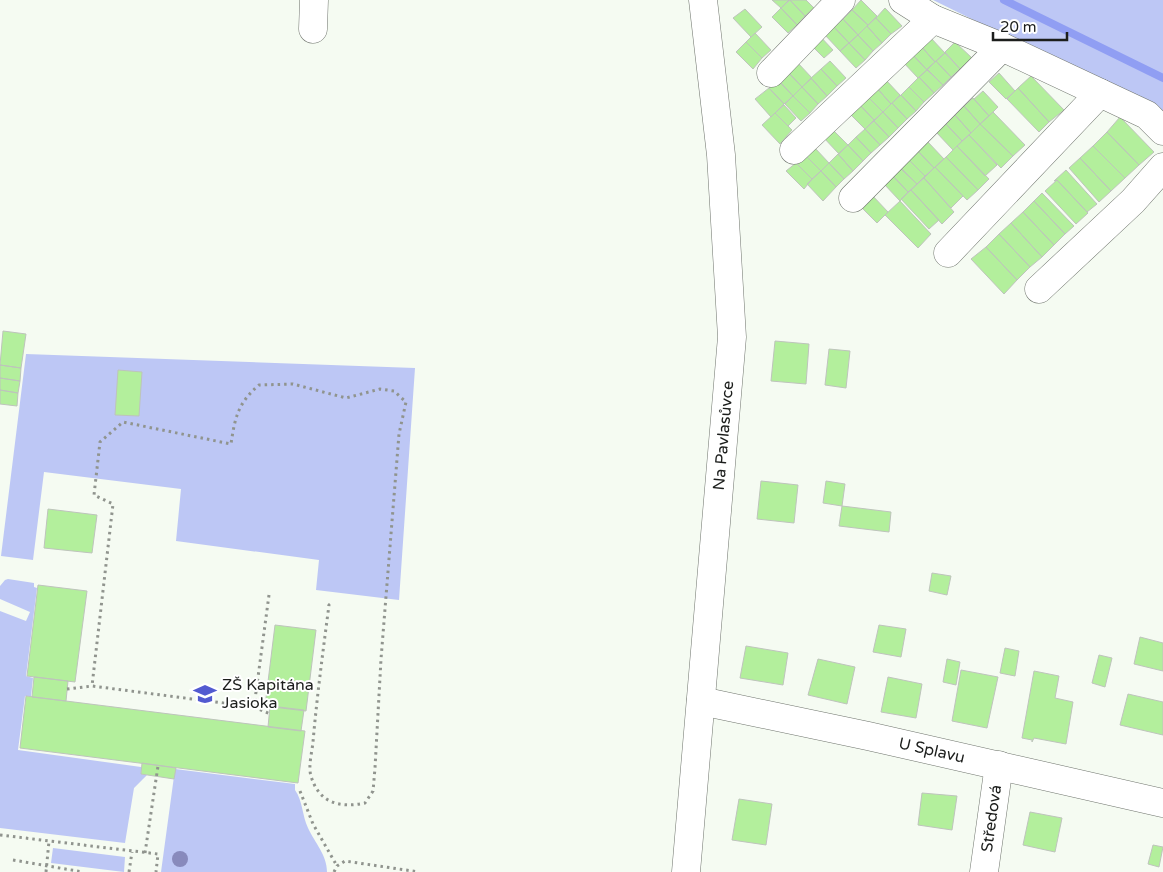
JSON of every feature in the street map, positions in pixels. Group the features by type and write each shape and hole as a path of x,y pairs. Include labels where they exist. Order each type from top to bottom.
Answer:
{"street":[{"path":"313,28 314,0"},
{"name":"Na Pavlasůvce","path":"686,872 732,337 721,155 703,0"},
{"path":"771,73 841,0"},
{"path":"903,0 933,19 1002,47 1147,115 1163,132"},
{"path":"794,150 933,19"},
{"path":"852,198 1002,47"},
{"path":"948,253 1100,93"},
{"path":"1039,289 1133,201 1163,167"},
{"name":"U Splavu","path":"701,701 999,765 1163,803"},
{"name":"Středová","path":"984,872 999,765"}],"path":[{"path":"92,686 113,504 94,495 100,442 123,422 231,444 235,416 248,395 259,384 293,384 346,398 380,389 394,391 406,402 399,434 373,791 365,803 348,807 332,803 317,789 310,775 317,696 329,605 325,602"},
{"path":"254,707 269,595"},
{"path":"67,689 92,686 254,707 270,714"},
{"path":"144,853 158,766"},
{"path":"300,791 313,824 338,866"},
{"path":"0,835 158,854 156,872"},
{"path":"46,872 49,841"},
{"path":"129,872 132,852"},
{"path":"13,860 83,872"},
{"path":"334,872 338,866 350,862 419,872"},
{"path":"390,868 394,872"}],"shaded area":[{"path":"933,0 1163,0 1163,113"},
{"path":"26,354 415,368 399,600 316,590 319,560 176,541 181,489 44,472 33,560 1,556"},
{"path":"8,579 34,583 34,587 37,588 26,676 33,678 31,696 25,696 18,750 141,767 141,774 147,775 134,788 125,843 0,828 0,611 26,621 30,612 0,599 0,586"},
{"path":"175,769 295,784 295,790 300,799 306,823 323,855 327,872 161,872"},
{"path":"53,848 125,857 124,872 51,863"}],"building":[{"path":"772,0 789,0 781,8"},
{"path":"790,0 806,0 814,8 805,16"},
{"path":"790,0 805,16 797,25 781,8"},
{"path":"861,0 877,16 868,25 852,10"},
{"path":"781,8 797,25 788,33 772,17"},
{"path":"885,8 902,26 891,34 876,18"},
{"path":"745,9 762,27 751,37 733,18"},
{"path":"852,10 868,25 858,35 843,19"},
{"path":"876,18 891,34 882,43 867,26"},
{"path":"843,19 858,35 849,43 834,27"},
{"path":"867,26 882,43 873,51 858,35"},
{"path":"834,27 849,43 840,51 825,35"},
{"path":"755,33 771,50 762,58 746,42"},
{"path":"817,33 833,50 824,58 808,42"},
{"path":"858,35 873,51 865,60 849,43"},
{"path":"929,36 945,53 935,62 920,45"},
{"path":"746,42 762,58 753,69 736,52"},
{"path":"955,42 972,58 960,69 945,52"},
{"path":"849,43 865,60 856,68 840,51"},
{"path":"920,45 935,62 927,70 912,54"},
{"path":"945,53 960,69 951,77 936,61"},
{"path":"912,54 927,70 918,78 903,62"},
{"path":"830,61 846,78 837,86 821,69"},
{"path":"936,61 951,77 943,85 927,69"},
{"path":"797,62 812,78 802,87 787,71"},
{"path":"821,69 837,86 827,96 811,78"},
{"path":"927,70 943,85 934,93 919,77"},
{"path":"787,71 802,87 793,96 778,80"},
{"path":"999,73 1015,91 1006,99 989,82"},
{"path":"1031,76 1064,110 1049,122 1018,88"},
{"path":"919,77 934,93 924,102 909,87"},
{"path":"811,78 827,96 818,104 802,87"},
{"path":"885,79 900,95 891,104 876,87"},
{"path":"778,80 793,96 784,104 769,88"},
{"path":"802,87 818,104 810,113 793,96"},
{"path":"876,87 891,104 883,112 867,96"},
{"path":"909,87 924,102 916,111 901,95"},
{"path":"769,88 784,104 771,117 755,99"},
{"path":"1018,88 1049,122 1039,132 1007,99"},
{"path":"983,91 998,107 989,116 974,99"},
{"path":"901,95 916,111 907,119 892,103"},
{"path":"793,96 810,113 801,121 785,104"},
{"path":"867,96 883,112 874,120 859,104"},
{"path":"973,98 989,116 980,124 964,106"},
{"path":"892,103 907,119 898,128 883,112"},
{"path":"859,104 874,120 865,129 849,113"},
{"path":"784,105 796,118 788,126 775,113"},
{"path":"964,106 980,124 971,133 955,115"},
{"path":"883,112 898,128 889,137 874,121"},
{"path":"993,112 1025,145 1013,156 980,124"},
{"path":"775,113 792,130 780,144 762,125"},
{"path":"955,115 971,133 962,141 946,124"},
{"path":"1120,117 1154,152 1139,165 1107,132"},
{"path":"874,121 889,137 880,145 865,129"},
{"path":"946,124 962,141 953,150 936,132"},
{"path":"980,124 1013,156 1001,168 969,135"},
{"path":"832,129 848,145 839,154 823,137"},
{"path":"865,129 880,145 871,153 856,137"},
{"path":"1107,132 1139,165 1125,178 1093,146"},
{"path":"969,135 997,165 985,176 957,146"},
{"path":"856,137 871,153 863,161 848,145"},
{"path":"927,141 944,159 934,168 917,150"},
{"path":"848,145 863,161 853,171 838,154"},
{"path":"957,146 989,179 978,190 946,157"},
{"path":"1093,146 1125,178 1111,191 1080,158"},
{"path":"814,147 829,163 821,171 805,155"},
{"path":"917,150 934,168 925,176 908,159"},
{"path":"838,154 853,171 844,179 829,163"},
{"path":"805,155 821,171 812,179 796,163"},
{"path":"946,157 978,190 967,200 935,167"},
{"path":"1080,158 1111,191 1099,202 1069,168"},
{"path":"908,159 925,176 917,184 899,167"},
{"path":"796,163 812,179 804,189 786,171"},
{"path":"829,163 844,179 836,187 821,171"},
{"path":"935,167 963,196 951,208 924,178"},
{"path":"901,168 917,184 908,192 893,176"},
{"path":"1066,170 1097,204 1087,212 1057,180 1054,181"},
{"path":"821,171 836,187 823,201 807,184"},
{"path":"893,176 908,192 900,201 884,184"},
{"path":"924,178 954,212 942,224 911,190"},
{"path":"1057,180 1088,213 1076,224 1045,191"},
{"path":"911,190 939,220 929,229 901,199"},
{"path":"1042,193 1074,226 1065,234 1034,201"},
{"path":"871,194 888,212 877,223 858,204"},
{"path":"900,201 931,234 918,248 885,215"},
{"path":"1034,201 1065,234 1054,245 1023,212"},
{"path":"1023,212 1054,245 1042,257 1011,223"},
{"path":"1011,223 1042,257 1030,267 999,234"},
{"path":"999,234 1030,267 1017,280 986,247"},
{"path":"986,247 1017,280 1004,294 971,259"},
{"path":"3,331 26,334 21,368 0,365"},
{"path":"775,341 809,344 806,384 771,381"},
{"path":"829,349 850,351 846,388 825,385"},
{"path":"0,365 21,368 20,381 0,378"},
{"path":"118,370 142,372 139,416 115,415"},
{"path":"0,378 20,381 18,393 0,390"},
{"path":"0,390 18,393 17,406 0,404"},
{"path":"761,481 798,485 794,523 757,519"},
{"path":"826,481 845,484 842,506 823,503"},
{"path":"842,506 891,512 889,532 839,526"},
{"path":"48,509 97,515 92,553 44,548"},
{"path":"932,573 951,576 947,595 929,591"},
{"path":"38,585 87,591 75,682 27,676"},
{"path":"275,625 316,630 306,711 265,706"},
{"path":"879,625 906,629 901,657 873,652"},
{"path":"1140,637 1163,643 1163,671 1134,664"},
{"path":"746,646 788,653 783,685 740,678"},
{"path":"1005,648 1019,651 1015,676 1000,673"},
{"path":"1099,655 1112,658 1105,687 1092,683"},
{"path":"818,659 855,667 847,704 808,695"},
{"path":"947,659 960,662 956,685 943,682"},
{"path":"961,670 998,677 987,728 952,721"},
{"path":"1034,671 1059,676 1055,698 1073,702 1066,744 1034,738 1032,742 1032,740 1022,738"},
{"path":"34,677 68,681 66,701 32,697"},
{"path":"888,677 922,684 916,718 881,712"},
{"path":"1128,694 1163,702 1163,735 1120,725"},
{"path":"26,696 305,731 298,783 20,748"},
{"path":"270,706 304,710 301,731 268,727"},
{"path":"142,763 176,768 174,779 141,774"},
{"path":"922,793 957,796 952,830 918,825"},
{"path":"739,799 772,804 766,845 732,840"},
{"path":"1030,812 1062,818 1055,852 1023,845"},
{"path":"1153,845 1163,847 1159,867 1148,864"}],"waterway":[{"path":"1004,0 1163,78"}],"place":[{"name":"ZŠ Kapitána Jasioka","path":"205,694"}]}
